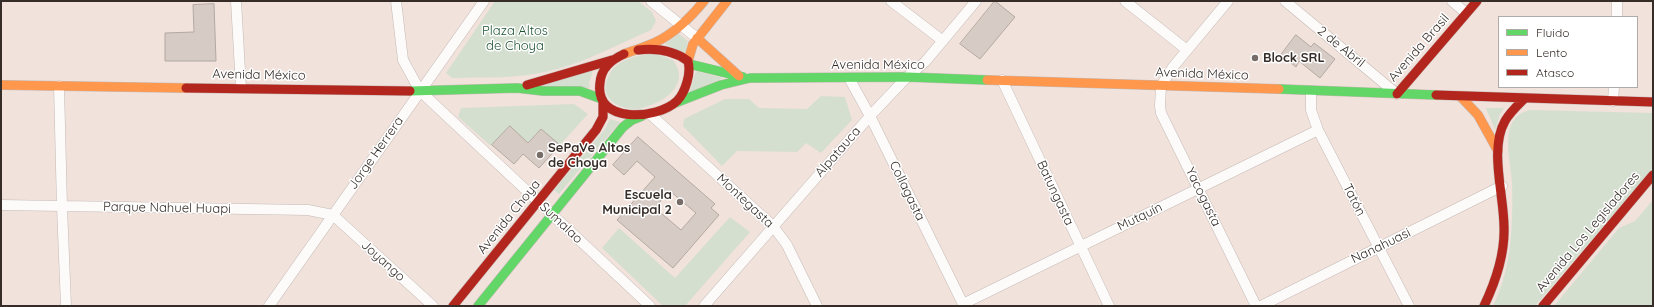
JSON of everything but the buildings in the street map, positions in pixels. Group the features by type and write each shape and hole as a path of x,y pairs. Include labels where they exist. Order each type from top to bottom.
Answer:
{"main road":[{"path":"646,115 630,115 617,112 611,109 602,100 599,91 600,77 605,67 612,60 657,42 681,25 704,1"},
{"path":"478,306 623,127 646,115 675,103 679,99 685,89 689,75 690,50 697,38 727,1"},
{"name":"Avenida Brasil","path":"1397,94 1477,1"},
{"path":"697,38 740,77"},
{"path":"638,50 666,50 689,62"},
{"name":"Avenida México","path":"517,88 612,60"},
{"name":"Avenida México","path":"689,62 740,77 750,78 907,77 1653,102"},
{"name":"Avenida México","path":"675,103 721,85 750,78"},
{"name":"Avenida México","path":"1,85 420,91 517,88 544,91 580,91 594,95 602,100"},
{"path":"1460,96 1478,115 1498,151"},
{"path":"1484,306 1500,266 1504,239 1504,209 1498,151 1502,127 1509,114 1525,98"},
{"name":"Avenida Choya","path":"453,306 596,130 603,116 602,100"},
{"name":"Avenida Los Legisladores","path":"1543,306 1653,175"}],"street":[{"path":"236,1 241,88"},
{"name":"Sumalao","path":"396,1 403,60 420,91 650,306"},
{"name":"Jorge Herrera","path":"269,306 484,1"},
{"path":"651,1 697,38"},
{"path":"891,1 943,41"},
{"name":"Alpatauca","path":"704,306 870,116 907,77 924,62 976,1"},
{"path":"1125,1 1187,50"},
{"path":"1161,86 1173,67 1228,1"},
{"name":"2 de Abril","path":"1285,1 1397,94"},
{"path":"1452,1 1466,13"},
{"path":"1616,16 1617,1"},
{"name":"Collagasta","path":"849,78 870,116 963,305"},
{"name":"Batungasta","path":"1002,80 1109,306"},
{"path":"60,86 62,206 66,306"},
{"name":"Yacogasta","path":"1161,86 1161,113 1256,306"},
{"path":"1613,101 1614,88"},
{"name":"Tatón","path":"1312,91 1312,110 1318,130 1408,306"},
{"name":"Montegasta","path":"646,115 773,226 787,244 817,306"},
{"name":"Mutquín","path":"963,305 1318,130"},
{"name":"Nanahuasi","path":"1261,306 1502,186"},
{"name":"Parque Nahuel Huapi","path":"1,205 308,210 333,215"},
{"name":"Joyango","path":"333,215 433,306"}],"green space":[{"name":"Plaza Altos de Choya","path":"495,1 638,1 652,12 656,21 651,30 562,68 537,74 501,77 452,78 446,73"},
{"path":"679,34 688,41 685,53 665,44"},
{"path":"653,53 673,60 678,68 678,83 669,95 656,103 639,109 622,107 611,100 607,95 606,83 609,75 617,65 640,55"},
{"path":"593,70 589,83 590,88 541,86"},
{"path":"696,71 723,78 689,94"},
{"path":"821,96 845,97 852,120 821,153 806,143 797,152 737,151 722,166 683,126 684,119 725,99 749,99 759,108 807,109"},
{"path":"574,104 588,114 560,145 541,129 528,143 510,127 491,146 458,117 461,108"},
{"path":"1486,108 1504,108 1500,114 1495,130"},
{"path":"1532,110 1653,113 1653,168 1535,306 1493,306 1504,277 1510,246 1512,183 1508,141 1510,128 1513,121 1521,113"},
{"path":"610,119 620,122 559,194 554,190 605,129"},
{"path":"1653,200 1653,306 1554,306 1619,228 1635,221"},
{"path":"730,217 750,232 685,306 663,306 602,248 619,228 675,278"}],"traffic: fast":[{"path":"689,64 743,77"},
{"path":"675,103 721,85 750,78 907,77 987,80"},
{"path":"410,91 517,88 543,91 580,91 602,99"},
{"path":"1279,89 1436,95"},
{"path":"478,306 623,127 632,120 642,116"}],"traffic: slow":[{"path":"624,54 652,44 670,34 688,19 704,1"},
{"path":"688,61 693,44 727,1"},
{"path":"697,38 739,76"},
{"path":"987,80 1279,89"},
{"path":"1,85 186,88"},
{"path":"1460,96 1478,115 1498,151"}],"traffic: jam":[{"path":"1397,94 1477,1"},
{"path":"624,54 611,62 602,73 600,83 601,96 607,106 616,112 629,114 656,112 668,107 680,97 689,74 688,61 670,52 651,49 638,50"},
{"path":"527,85 612,60"},
{"path":"186,88 410,91"},
{"path":"1436,95 1653,102"},
{"path":"1484,306 1499,268 1503,248 1504,227 1498,172 1498,145 1500,132 1509,115 1525,98"},
{"path":"453,306 596,130 603,117 603,101"},
{"path":"1543,306 1653,175"}],"place":[{"name":"Block SRL","path":"1255,58"},
{"name":"SePaVe Altos de Choya","path":"540,155"},
{"name":"Escuela Municipal 2","path":"680,202"}]}
